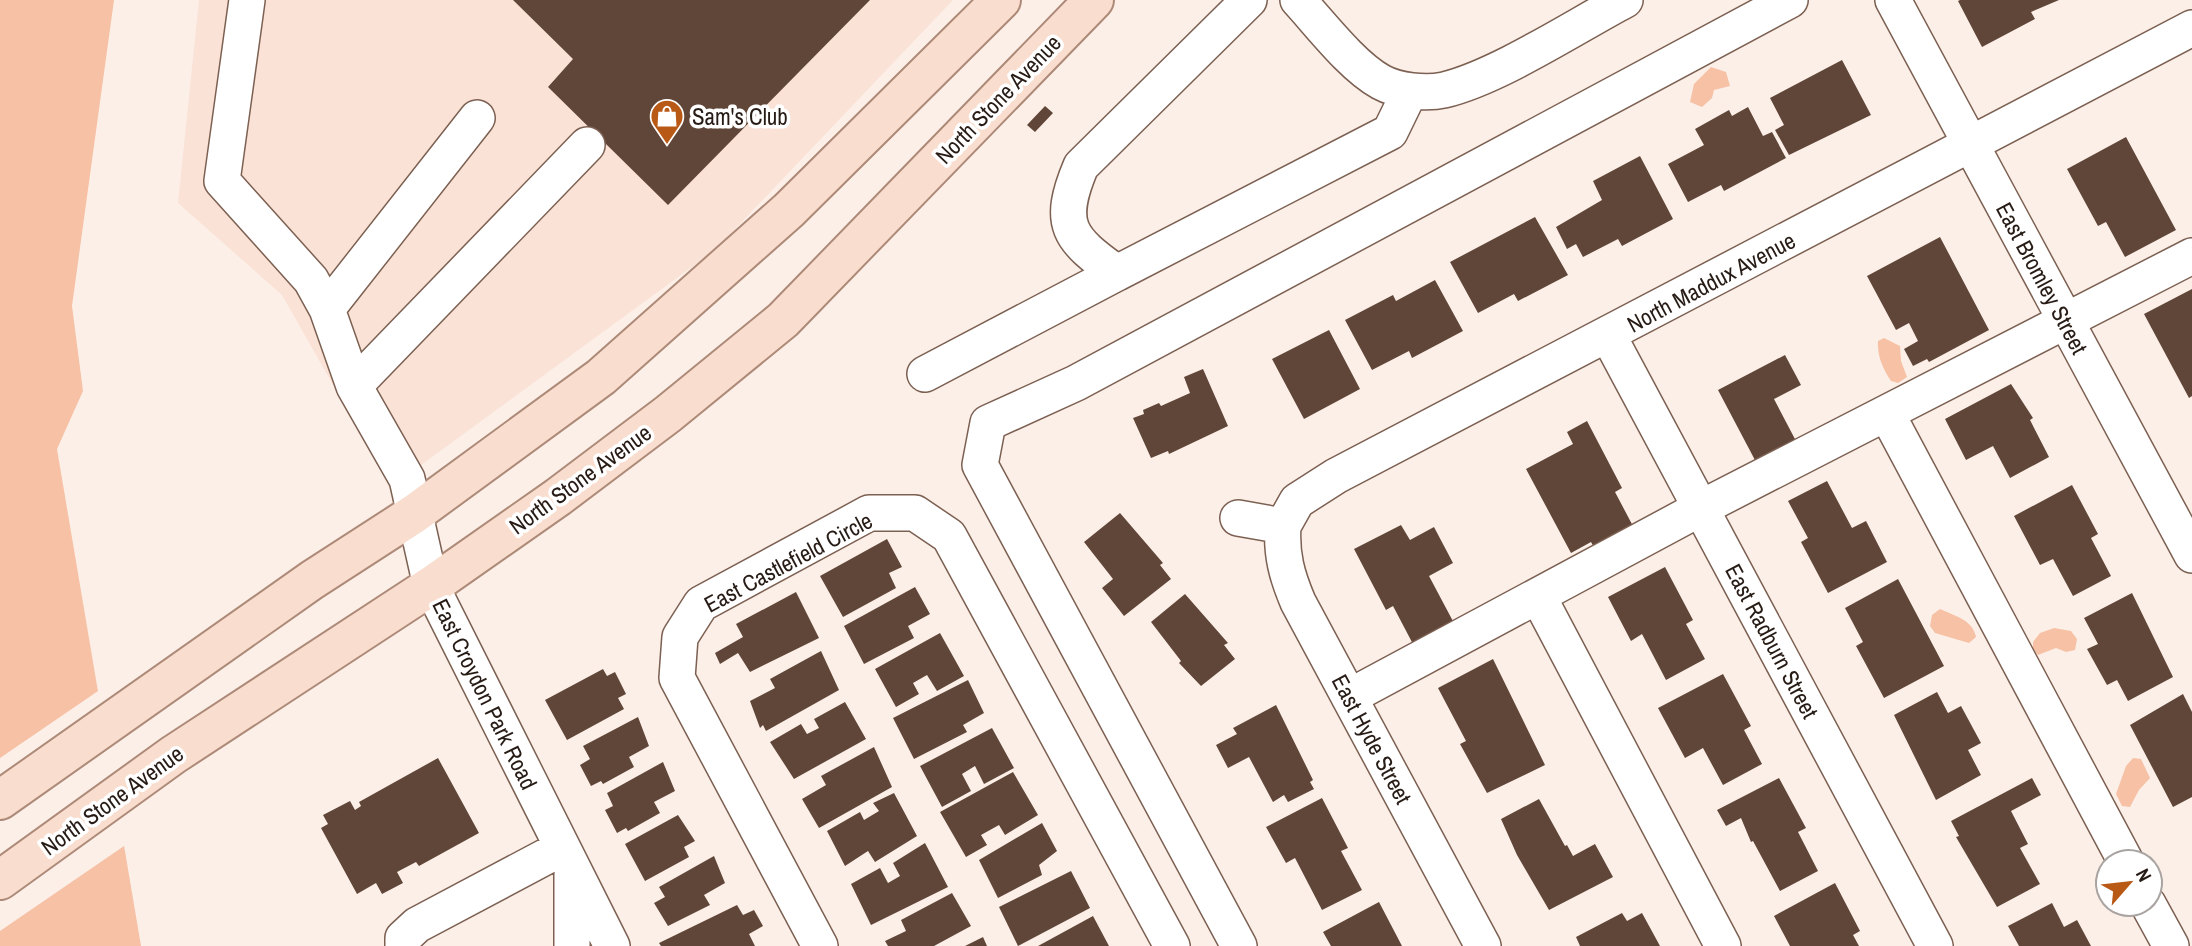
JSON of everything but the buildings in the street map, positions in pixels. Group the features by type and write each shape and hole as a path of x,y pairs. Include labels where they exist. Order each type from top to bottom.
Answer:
{"main road":[{"path":"0,800 312,580 414,514 590,385 680,309 789,210 1001,0"},
{"name":"North Stone Avenue","path":"0,880 173,755 431,586 592,472 783,320 1094,0"}],"street":[{"name":"East Croydon Park Road","path":"247,0 222,181 311,280 327,310 355,386 407,479 431,586 612,946"},
{"path":"1117,273 1081,248 1068,220 1072,189 1082,166 1249,0"},
{"path":"1298,0 1348,54 1381,83 1410,90 1442,90 1472,80 1625,0"},
{"path":"1239,946 980,465 988,423 1076,383 1790,0"},
{"name":"East Bromley Street","path":"1893,0 2192,555"},
{"name":"North Maddux Avenue","path":"1283,526 1297,501 1314,488 2192,28"},
{"path":"925,374 1390,132 1410,90"},
{"path":"327,310 477,118"},
{"path":"355,386 587,145"},
{"path":"1349,697 1701,508 2067,323 2192,256"},
{"name":"East Radburn Street","path":"1608,335 1936,946"},
{"path":"1887,414 2119,848"},
{"name":"East Castlefield Circle","path":"820,946 677,678 680,637 701,604 869,513 915,513 949,536 1172,946"},
{"path":"1238,518 1283,526"},
{"name":"East Hyde Street","path":"1283,526 1281,548 1287,577 1483,946"},
{"path":"1538,596 1723,946"},
{"name":"East Croydon Park Road","path":"567,858 572,946"},
{"path":"404,946 402,938 417,925 567,858"},
{"path":"2156,918 2171,946"}],"shaded area":[{"path":"0,0 114,0 72,306 83,391 57,449 141,946 0,946"},
{"path":"199,0 953,0 715,250 391,487 282,295 178,203"},
{"path":"1711,67 1726,72 1730,86 1714,90 1712,98 1702,107 1690,102 1694,84"},
{"path":"1884,338 1900,346 1901,361 1907,377 1898,383 1891,381 1881,362 1878,341"},
{"path":"1940,609 1971,626 1976,637 1969,643 1935,633 1930,626 1932,615"},
{"path":"2054,628 2071,631 2077,639 2075,650 2066,652 2056,648 2038,655 2033,649 2033,642 2040,633"},
{"path":"2133,758 2141,759 2150,778 2139,790 2130,807 2122,806 2116,794 2126,766"}],"pier":[{"path":"101,689 127,844 0,931 0,758"}],"place":[{"name":"Sam's Club","path":"667,146"}]}
